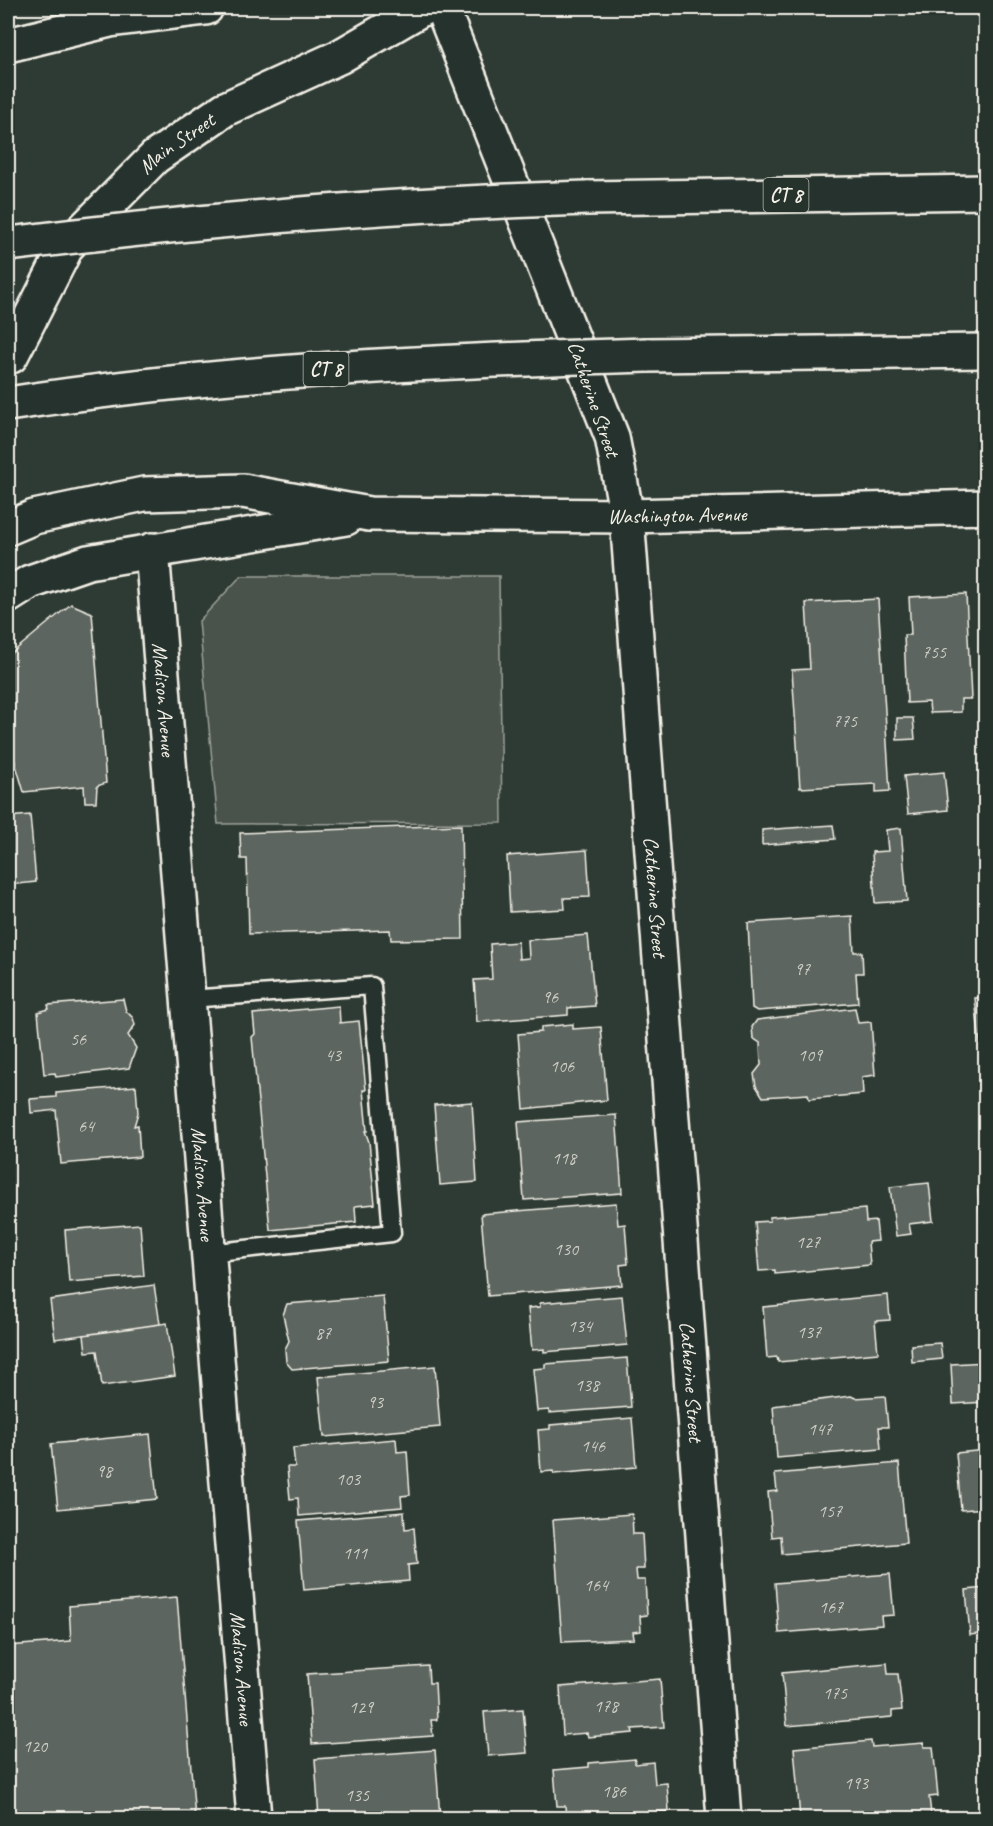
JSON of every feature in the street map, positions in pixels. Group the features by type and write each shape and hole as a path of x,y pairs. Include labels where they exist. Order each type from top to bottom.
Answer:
{"main road":[{"path":"8,45 118,14 206,8"},
{"name":"Main Street","path":"8,364 16,341 67,246 155,157 225,109 339,57 423,8"},
{"name":"Catherine Street","path":"442,8 612,437 627,516 724,1818"},
{"name":"CT 8","path":"8,244 139,228 345,209 587,198 986,192"},
{"name":"CT 8","path":"8,404 261,374 483,360 647,355 986,351"},
{"name":"Washington Avenue","path":"8,528 34,517 144,494 243,491 369,514"},
{"name":"Washington Avenue","path":"152,550 369,514 627,516 986,507"},
{"path":"8,596 30,582 88,562 152,550"},
{"name":"Madison Avenue","path":"152,550 254,1818"}],"lane":[{"path":"188,999 372,986 392,1233 208,1253"}],"shaded area":[{"path":"241,576 499,576 502,823 218,824 199,621"}],"building":[{"path":"966,594 971,699 961,699 961,712 930,713 929,702 907,703 904,635 911,635 909,597"},
{"path":"878,599 890,791 876,792 876,784 800,788 792,670 810,669 806,603"},
{"path":"71,604 92,613 106,783 97,786 96,802 85,802 84,786 24,792 8,738 8,656"},
{"path":"897,718 913,718 915,739 897,740"},
{"path":"944,772 948,810 908,814 904,776"},
{"path":"30,815 36,882 8,885 8,817"},
{"path":"986,815 986,844 982,816"},
{"path":"461,825 463,939 391,940 390,930 249,934 247,859 241,859 240,833"},
{"path":"833,825 835,839 762,845 762,830"},
{"path":"901,828 907,901 875,903 872,852 888,851 886,830"},
{"path":"587,850 590,897 564,898 565,909 510,912 507,856"},
{"path":"852,916 854,952 862,952 863,973 856,973 858,1003 757,1011 752,1008 748,923"},
{"path":"588,935 595,1006 568,1008 568,1015 477,1022 474,980 492,979 490,944 518,942 519,959 529,958 528,940"},
{"path":"986,997 986,1083 984,1083 975,998"},
{"path":"123,999 126,1011 133,1018 135,1025 128,1035 136,1048 129,1068 56,1077 55,1073 44,1074 38,1012 49,1009 48,1005"},
{"path":"339,1006 340,1023 359,1021 366,1090 363,1090 367,1131 365,1131 369,1142 375,1204 355,1206 356,1222 270,1230 252,1037 255,1034 253,1014"},
{"path":"855,1008 858,1023 871,1022 875,1075 862,1077 863,1094 809,1099 808,1094 763,1097 756,1086 754,1074 761,1065 760,1043 753,1038 752,1027 757,1020"},
{"path":"573,1024 573,1029 601,1027 607,1100 524,1109 518,1034 541,1032 541,1027"},
{"path":"136,1086 138,1113 134,1126 138,1125 140,1157 61,1164 56,1110 31,1113 30,1099 56,1097 56,1093"},
{"path":"472,1102 477,1182 440,1185 434,1105"},
{"path":"616,1115 622,1193 524,1200 518,1122"},
{"path":"929,1183 933,1221 909,1224 911,1234 896,1236 890,1187"},
{"path":"978,1190 986,1190 986,1261 983,1261"},
{"path":"616,1203 618,1225 625,1224 628,1264 620,1265 622,1285 488,1296 481,1214"},
{"path":"865,1209 866,1222 876,1221 878,1241 868,1242 870,1265 775,1274 775,1270 759,1271 755,1222 770,1221 770,1217"},
{"path":"140,1224 144,1276 69,1282 65,1230"},
{"path":"154,1285 160,1324 55,1339 50,1300"},
{"path":"888,1295 890,1320 875,1321 878,1353 778,1362 777,1357 767,1358 763,1307"},
{"path":"383,1296 389,1361 292,1369 286,1362 285,1349 289,1341 283,1315 287,1304"},
{"path":"622,1296 627,1345 544,1352 544,1349 532,1350 528,1308 540,1307 540,1303"},
{"path":"167,1323 175,1376 102,1386 97,1351 86,1352 84,1335"},
{"path":"940,1343 942,1359 912,1362 911,1345"},
{"path":"627,1358 631,1407 549,1413 549,1410 537,1411 533,1369 545,1368 545,1364"},
{"path":"986,1362 986,1402 953,1404 951,1364"},
{"path":"435,1366 440,1427 324,1437 318,1377"},
{"path":"851,1396 855,1398 885,1396 888,1427 879,1427 881,1449 777,1458 773,1406"},
{"path":"632,1418 636,1467 554,1474 553,1471 541,1472 538,1430 550,1429 550,1425"},
{"path":"150,1434 157,1499 58,1509 51,1444"},
{"path":"396,1439 397,1452 407,1451 410,1495 401,1496 402,1507 299,1516 298,1498 290,1499 287,1467 295,1467 293,1448"},
{"path":"986,1450 986,1508 961,1510 956,1453"},
{"path":"899,1463 906,1543 782,1554 781,1536 772,1537 768,1492 777,1491 775,1474"},
{"path":"404,1512 405,1529 414,1528 417,1564 408,1565 409,1581 304,1590 298,1521"},
{"path":"632,1514 633,1534 642,1534 644,1569 636,1569 637,1580 645,1580 647,1615 640,1616 641,1631 633,1632 634,1639 562,1642 553,1520"},
{"path":"890,1574 894,1615 881,1616 882,1625 779,1633 775,1583"},
{"path":"986,1588 986,1633 970,1635 966,1590"},
{"path":"177,1597 195,1818 8,1818 8,1646 71,1641 69,1606"},
{"path":"887,1663 888,1674 898,1674 902,1710 892,1711 892,1717 787,1726 782,1673"},
{"path":"428,1666 429,1683 435,1683 437,1720 431,1720 433,1736 312,1744 307,1674"},
{"path":"660,1679 664,1727 632,1729 633,1733 588,1737 587,1733 563,1735 560,1687"},
{"path":"523,1709 527,1753 488,1756 484,1712"},
{"path":"871,1741 872,1747 924,1743 924,1747 933,1747 938,1796 929,1797 931,1814 880,1818 800,1818 794,1748"},
{"path":"435,1750 440,1818 319,1818 315,1759"},
{"path":"635,1759 635,1764 653,1762 655,1784 667,1783 669,1811 566,1818 565,1806 557,1806 554,1770 589,1767 589,1763"}]}
